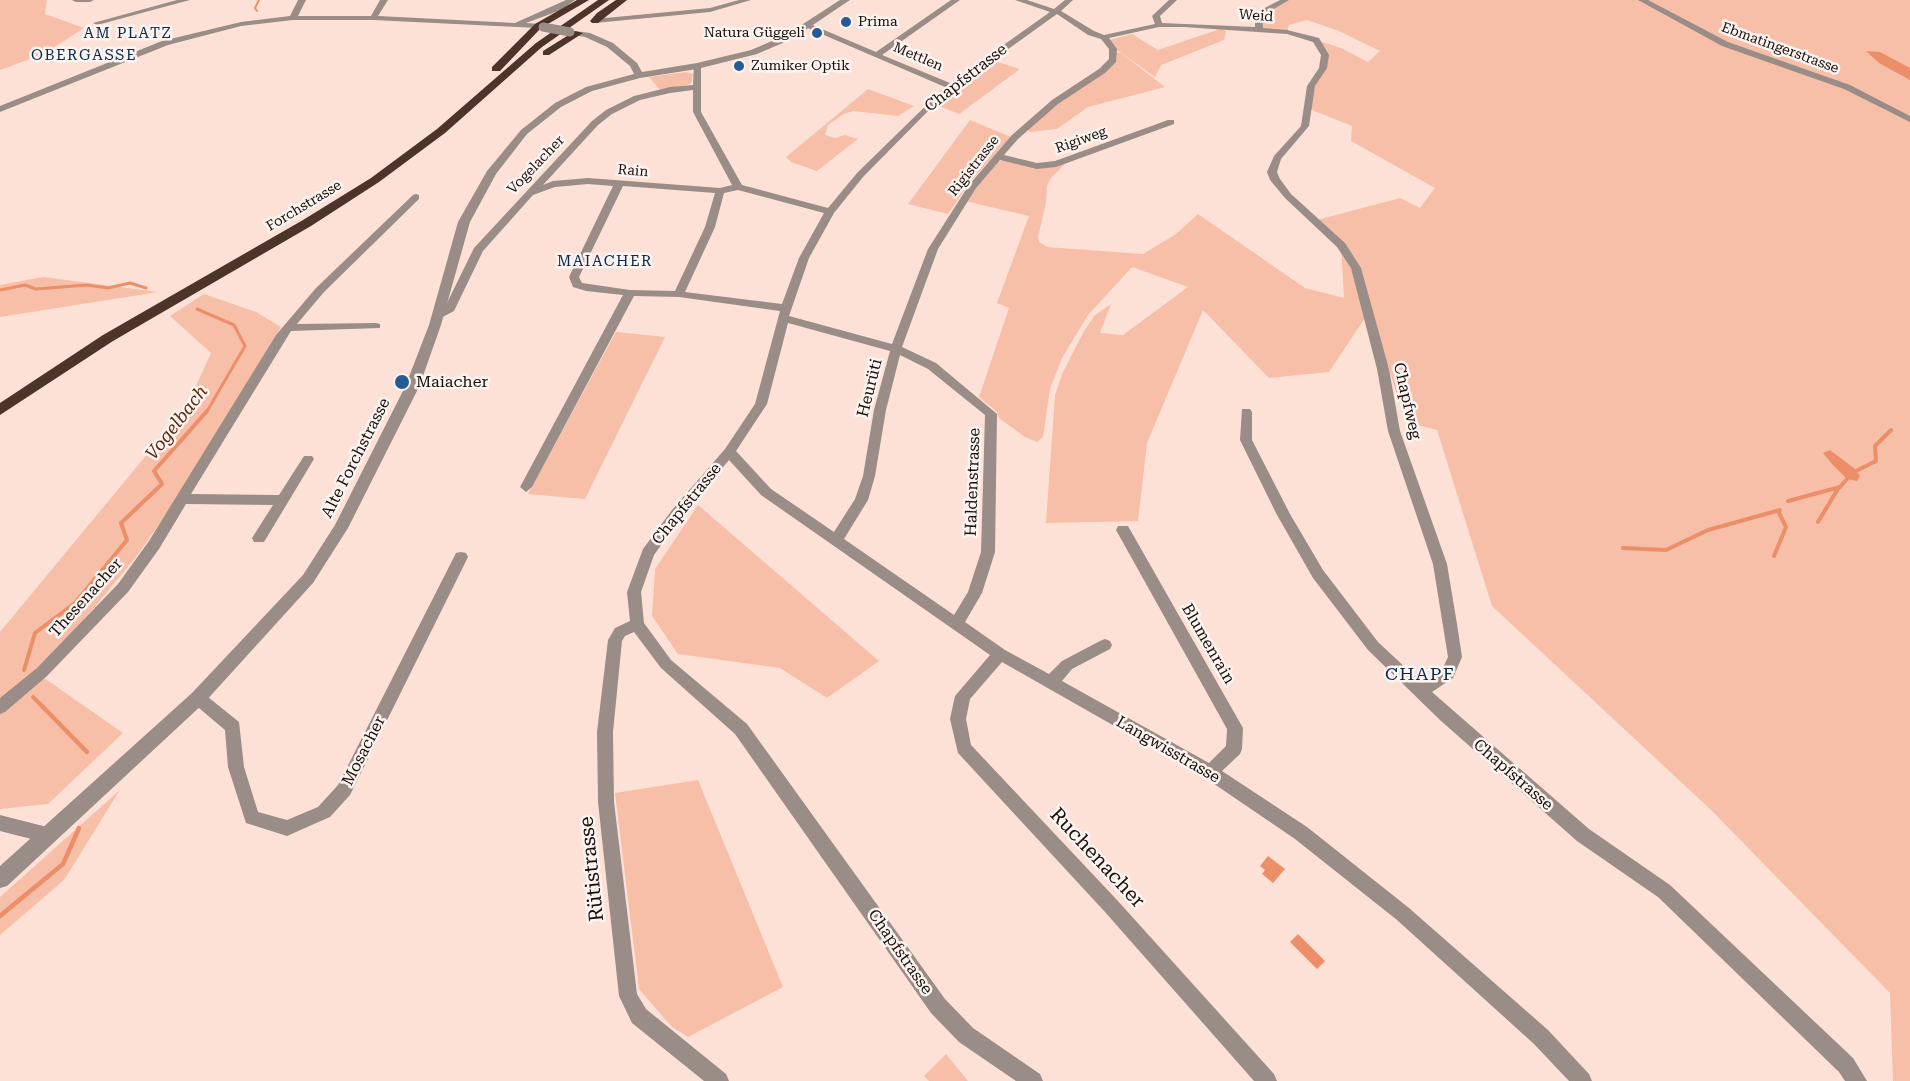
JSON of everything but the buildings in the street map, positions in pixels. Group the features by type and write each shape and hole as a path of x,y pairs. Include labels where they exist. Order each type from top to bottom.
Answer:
{"highway":[{"path":"446,122 541,27 584,0"},
{"name":"Forchstrasse","path":"0,404 102,336 340,198 400,158 446,122 533,45 598,0"},
{"name":"Forchstrasse","path":"0,410 108,338 361,189 407,158 539,45 604,0"},
{"path":"595,21 622,0"},
{"path":"464,111 574,32"}],"street":[{"path":"76,0 88,0"},
{"path":"97,22 186,0"},
{"path":"293,18 302,0"},
{"path":"373,18 384,0"},
{"path":"518,24 558,8 571,0"},
{"path":"719,0 727,7"},
{"path":"574,32 595,21 692,13 727,7 747,0"},
{"name":"Alte Forchstrasse","path":"0,879 198,698 308,579 341,528 412,387 437,317 464,222 491,173 519,137 542,117 577,95 610,82 698,66 762,49 807,26 846,0"},
{"path":"878,54 956,0"},
{"path":"1019,0 1056,11 1091,33 1104,37"},
{"name":"Chapfstrasse","path":"1033,1081 966,1035 938,1006 741,729 666,664 637,624 634,592 648,552 677,513 729,453 761,404 785,313 804,258 830,212 881,152 951,86 1069,0"},
{"path":"1159,25 1156,16 1173,0"},
{"path":"1259,29 1258,15 1285,0"},
{"name":"Ebmatingerstrasse","path":"1642,0 1725,44 1847,87 1910,119"},
{"path":"0,109 184,37 241,24 293,18 373,18 518,24 574,32 610,45 634,65 639,75"},
{"name":"Weid","path":"1104,37 1159,25 1259,29 1287,32 1316,40 1325,55 1323,68 1311,86 1305,126 1272,165"},
{"name":"Mettlen","path":"807,26 951,86"},
{"name":"Rigistrasse","path":"896,349 933,249 972,187 1015,137 1055,102 1102,71 1113,60 1113,50 1104,37"},
{"path":"698,66 697,112 738,188 830,212"},
{"name":"Vogelacher","path":"437,317 450,309 478,250 527,194 595,123 609,112 637,98 670,90 698,87"},
{"name":"Rigiweg","path":"997,156 1025,164 1047,165 1171,122"},
{"name":"Chapfweg","path":"1272,165 1275,180 1341,245 1356,268 1383,369 1394,432 1440,564 1455,657 1448,674 1420,692"},
{"name":"Rain","path":"527,194 553,184 588,181 720,191 738,188"},
{"path":"619,184 574,277 577,285 630,293 679,294 785,313"},
{"path":"679,294 710,227 720,191"},
{"name":"Thesenacher","path":"0,707 42,672 123,588 154,545 288,328 320,290 416,197"},
{"path":"526,487 630,293"},
{"name":"Heurüti","path":"785,313 896,349 880,410 869,476 861,500 836,541"},
{"path":"288,328 376,326"},
{"name":"Haldenstrasse","path":"896,349 932,366 991,414 988,552 975,593 956,625"},
{"name":"Chapfstrasse","path":"1246,412 1245,440 1318,574 1373,646 1420,692 1583,835 1664,891 1845,1065 1857,1081"},
{"name":"Langwisstrasse","path":"729,453 766,492 956,625 1000,654 1210,772 1301,833 1403,914 1541,1037 1582,1081"},
{"path":"260,538 308,459"},
{"path":"183,499 282,500"},
{"name":"Blumenrain","path":"1123,530 1235,728 1234,748 1210,772"},
{"name":"Mosacher","path":"198,698 233,727 236,768 252,818 287,828 324,812 344,790 461,557"},
{"name":"Rütistrasse","path":"637,624 620,632 615,640 605,732 606,802 628,996 639,1016 719,1081"},
{"path":"1051,683 1068,665 1105,645"},
{"name":"Ruchenacher","path":"1000,654 963,696 958,719 964,748 1111,906 1267,1081"},
{"path":"0,823 47,835"}],"shaded area":[{"path":"0,0 47,0 45,14 84,28 44,54 0,70"},
{"path":"1285,0 1910,0 1910,1081 1893,1081 1890,993 1710,809 1492,606 1437,430 1410,423 1397,395 1371,309 1329,372 1269,378 1203,310 1147,443 1138,521 1046,523 1055,395 1063,372 1084,331 1095,315 1111,304 1100,333 1123,335 1188,287 1132,267 1088,315 1062,358 1050,389 1043,437 1037,442 1025,437 999,418 996,411 979,397 1009,308 997,303 1029,216 965,201 996,162 1004,160 1025,165 1065,164 1051,178 1047,186 1046,203 1038,237 1039,242 1047,247 1143,254 1176,234 1198,214 1305,288 1344,298 1341,245 1317,220 1400,198 1420,208 1435,188 1351,141 1352,126 1307,108 1325,55 1316,40 1341,48 1368,62 1380,51 1339,31 1307,20 1289,25 1287,32 1259,29 1258,15"},
{"path":"1223,28 1226,32 1224,40 1161,65 1155,77 1117,50 1109,40 1132,34 1158,50"},
{"path":"1866,51 1880,52 1910,68 1910,80 1879,63"},
{"path":"1115,52 1121,53 1165,87 1088,107 1057,129 1030,132 1027,129 1052,108 1113,65 1116,59"},
{"path":"991,60 1020,69 959,114 934,104 951,89"},
{"path":"686,72 693,74 691,84 660,90 649,77"},
{"path":"868,89 914,106 898,116 853,111 844,114 828,125 825,135 835,138 845,135 858,139 817,171 791,162 786,157"},
{"path":"970,120 1011,137 970,182 948,214 908,204"},
{"path":"43,277 158,292 0,317 0,285"},
{"path":"204,294 256,312 281,327 176,500 136,557 73,633 34,671 123,733 48,804 0,809 0,632 187,406 211,353 170,316"},
{"path":"616,332 665,337 585,499 528,494"},
{"path":"1830,450 1855,469 1860,476 1857,481 1847,479 1832,464 1823,453"},
{"path":"698,505 879,661 827,698 780,668 678,654 652,616 655,569"},
{"path":"698,780 783,987 688,1037 671,1026 639,989 615,793"},
{"path":"120,790 64,880 0,935 0,897"},
{"path":"1268,856 1285,869 1273,883 1262,874 1265,870 1260,866"},
{"path":"1298,934 1325,961 1317,969 1290,942"},
{"path":"946,1054 968,1081 929,1081 924,1076"}],"waterway":[{"path":"257,11 255,8 259,0"},
{"name":"Vogelbach","path":"0,290 25,285 36,289 87,285 108,288 130,283 146,288"},
{"name":"Vogelbach","path":"197,309 234,325 245,346 206,413"},
{"name":"Vogelbach","path":"24,670 35,633 75,603 127,540 121,523 162,484 154,471 207,411"},
{"path":"1856,471 1876,461 1875,446 1891,430"},
{"path":"1839,487 1847,479"},
{"path":"1788,501 1839,487"},
{"path":"1818,522 1839,487"},
{"path":"1623,548 1666,550 1708,530 1780,510"},
{"path":"1774,556 1786,527 1778,511"},
{"name":"Vogelbach","path":"33,697 41,705"},
{"name":"Vogelbach","path":"41,705 87,752"},
{"name":"Vogelbach","path":"0,916 63,864 79,828"}],"place":[{"name":"Prima","path":"846,22"},
{"name":"Natura Güggeli","path":"817,33"},
{"name":"Zumiker Optik","path":"739,66"},
{"name":"Maiacher","path":"402,382"}],"district":[{"name":"AM PLATZ","path":"128,34"},
{"name":"OBERGASSE","path":"84,56"},
{"name":"MAIACHER","path":"605,262"},
{"name":"CHAPF","path":"1420,675"}]}
